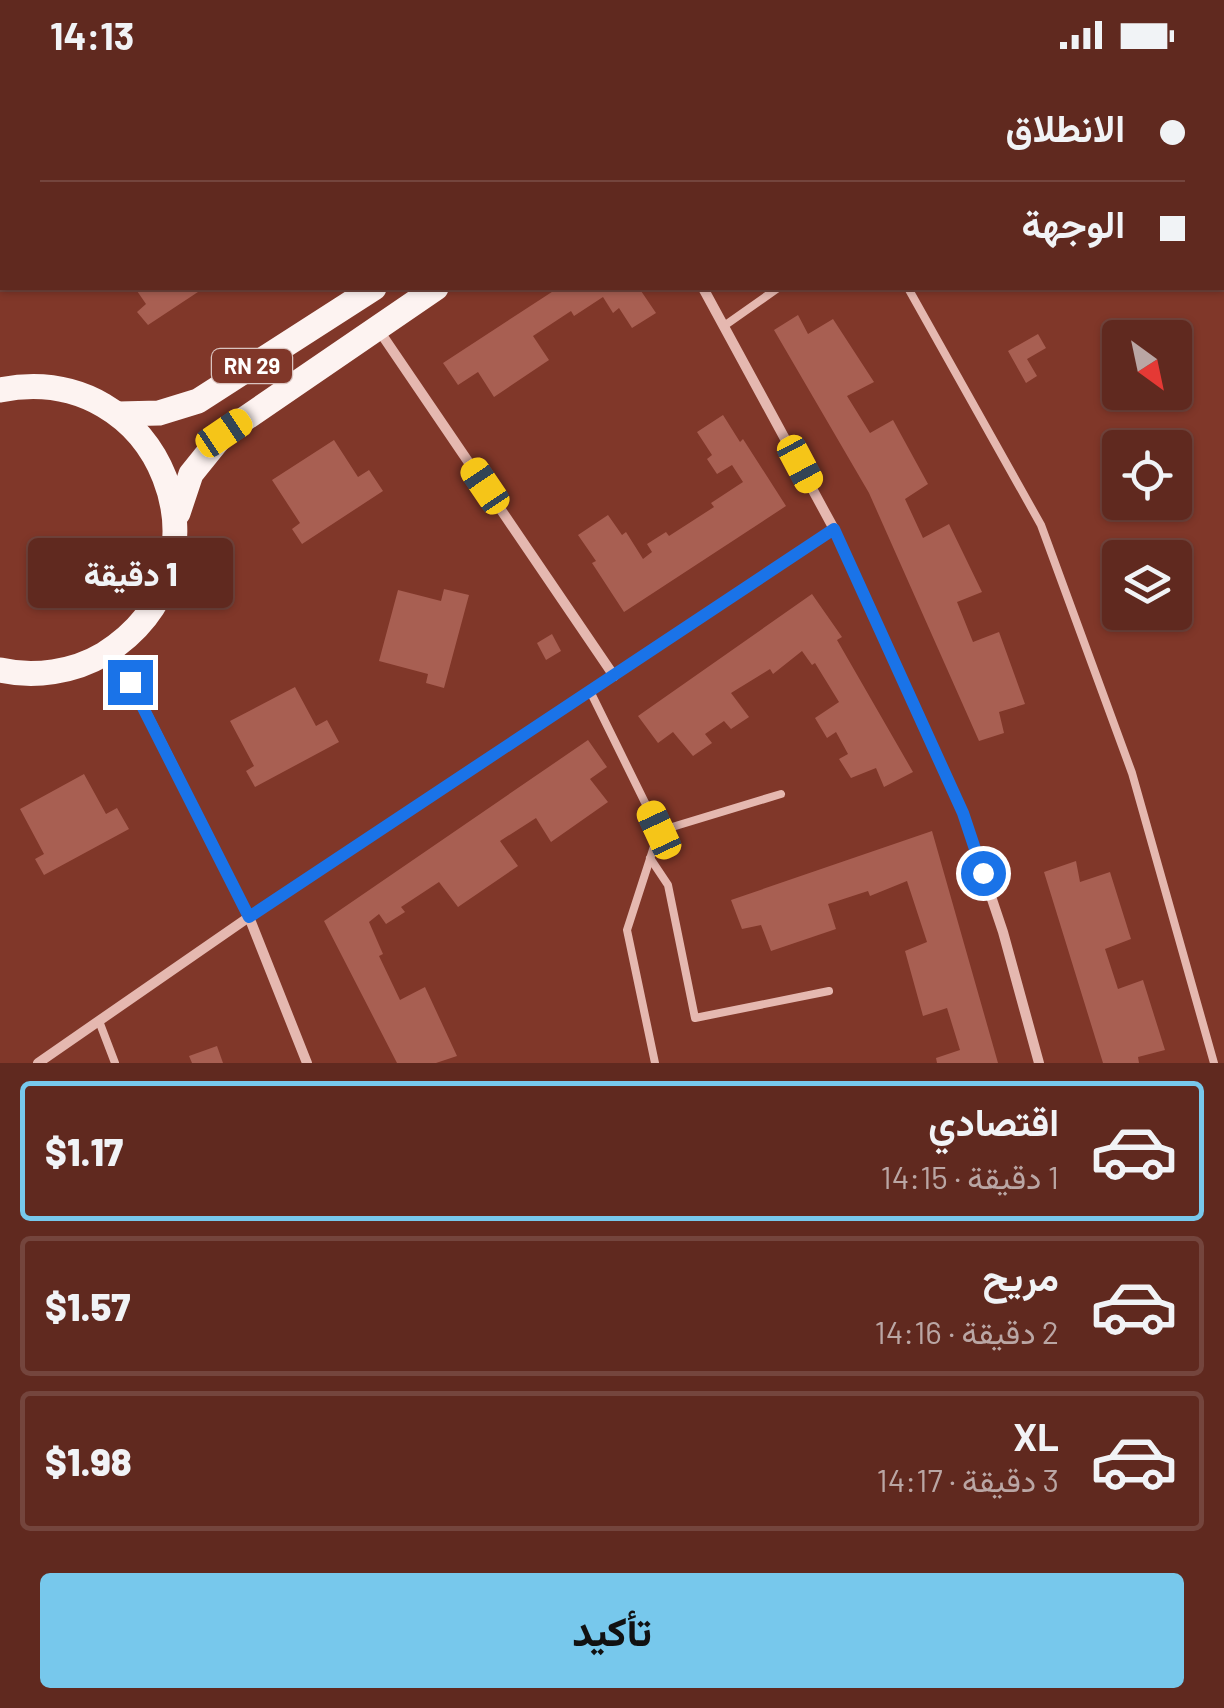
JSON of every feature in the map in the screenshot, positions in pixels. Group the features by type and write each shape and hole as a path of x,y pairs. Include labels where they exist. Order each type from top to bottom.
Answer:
{"main road":[{"name":"RN 29","path":"119,414 159,413 198,401 365,290"},
{"name":"RN 29","path":"176,523 191,474 224,433 433,290"},
{"path":"0,390 44,386 64,390 102,403 119,414 145,440 164,470 176,523 172,560 161,594 140,624 113,648 63,670 26,674 0,670"}],"street":[{"path":"704,290 834,529 963,813 1003,932 1039,1063"},
{"path":"378,328 614,676"},
{"path":"38,1063 249,917 834,529"},
{"path":"113,648 249,917 307,1063"}],"lane":[{"path":"724,326 775,290"},
{"path":"909,290 1041,525 1132,773 1214,1063"},
{"path":"590,691 659,830 627,930 655,1063"},
{"path":"659,830 781,794"},
{"path":"650,858 668,885 695,1018 830,990"},
{"path":"98,1021 116,1063"}],"building":[{"path":"136,290 201,290 148,325 137,312 146,304"},
{"path":"555,290 640,290 656,313 632,328 619,308 613,313 603,297 574,316 571,311 533,336 549,360 494,397 478,372 458,385 443,363"},
{"path":"798,315 808,334 833,319 874,382 847,396 870,433 893,420 928,484 905,499 923,538 949,524 982,592 957,602 973,642 999,632 1025,704 999,712 1004,733 979,741 869,493 774,330"},
{"path":"1038,334 1046,348 1027,359 1037,376 1026,383 1008,351"},
{"path":"723,415 786,506 624,612 578,535 608,515 622,535 626,532 643,559 652,552 647,544 666,532 669,536 714,507 711,503 743,482 732,465 717,474 707,459 712,455 697,432"},
{"path":"334,440 358,477 369,470 383,491 302,544 292,529 300,523 272,480"},
{"path":"444,589 469,595 444,688 426,683 428,674 379,661 398,590 441,601"},
{"path":"812,594 842,637 837,640 913,772 884,787 876,768 851,778 839,759 848,754 836,732 827,738 815,718 839,702 815,663 812,665 802,651 773,674 770,669 731,693 749,717 731,729 724,721 705,734 712,743 693,756 673,732 658,743 638,716"},
{"path":"552,634 561,651 546,660 537,643"},
{"path":"295,687 316,726 327,720 339,742 255,787 246,771 254,766 230,721"},
{"path":"588,740 607,767 590,779 608,802 551,842 536,818 500,841 518,866 458,907 439,882 401,907 405,912 386,924 379,914 369,922 383,954 379,956 400,1000 425,987 457,1056 436,1063 397,1063 324,921"},
{"path":"84,774 106,814 117,808 129,829 44,875 35,859 44,854 20,809"},
{"path":"932,831 998,1063 937,1063 936,1058 960,1050 947,1008 923,1016 905,951 927,942 907,881 870,896 868,891 828,904 836,929 771,951 761,925 742,929 731,900"},
{"path":"1076,861 1080,882 1110,872 1131,939 1105,949 1118,989 1143,980 1165,1050 1138,1057 1139,1063 1103,1063 1044,872"},
{"path":"217,1046 223,1063 192,1063 189,1056"}],"route":[{"path":"130,682 249,917 834,529 963,813 983,873"}]}
